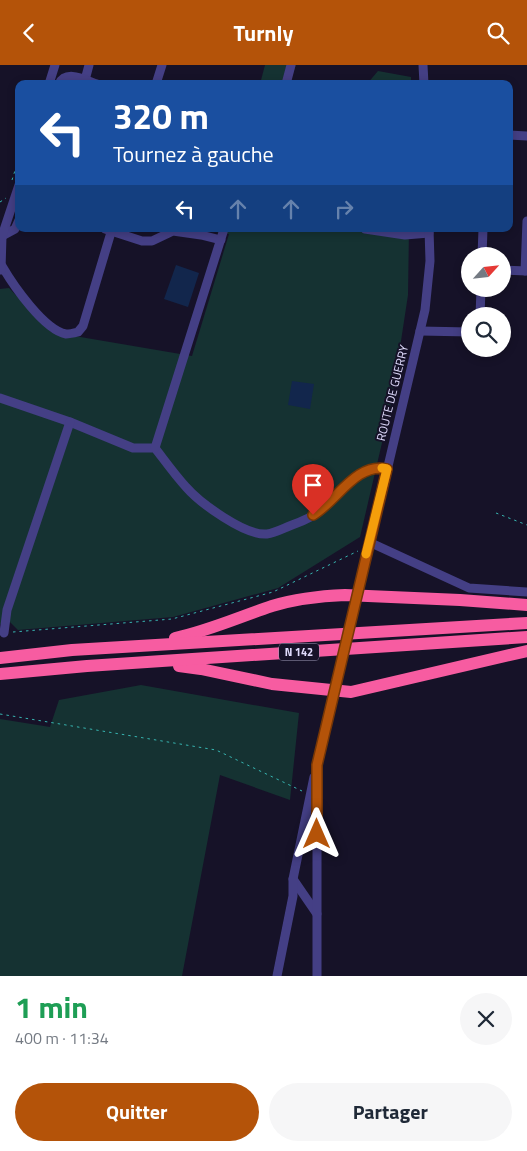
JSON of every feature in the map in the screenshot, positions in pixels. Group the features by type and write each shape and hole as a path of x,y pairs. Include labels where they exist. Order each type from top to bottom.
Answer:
{"highway":[{"path":"131,647 188,635 296,600 327,596 460,600 527,605"},
{"name":"N 142","path":"0,658 72,650 527,623"},
{"name":"N 142","path":"0,674 87,666 527,637"},
{"path":"144,663 201,669 272,684 351,692 527,651"}],"street":[{"path":"49,80 55,65"},
{"path":"61,80 69,75 85,80 89,65"},
{"path":"157,80 162,65"},
{"path":"287,80 291,65"},
{"path":"423,65 424,80"},
{"path":"513,135 527,136"},
{"path":"15,196 1,234 1,269 31,306 53,328 67,334 78,332 83,326 108,232"},
{"path":"511,270 526,271 527,221"},
{"path":"1,234 15,229"},
{"path":"117,232 142,241 152,241 171,232"},
{"path":"180,232 221,240"},
{"path":"155,448 223,232"},
{"path":"385,232 405,235 423,232"},
{"name":"ROUTE DE GUERRY","path":"317,976 317,765 425,310 430,261 429,232"},
{"path":"482,247 483,232"},
{"path":"420,331 461,332"},
{"path":"0,398 133,448 155,448"},
{"path":"4,633 7,610 70,423"},
{"path":"155,448 187,489 224,518 252,533 267,534 302,521 324,509 364,471 379,467 387,469"},
{"path":"369,545 469,588 527,592"},
{"path":"0,617 7,610"},
{"path":"277,976 293,896 293,879 309,795 317,765"},
{"path":"293,879 317,914"}],"path":[{"path":"496,513 527,525"},
{"path":"4,633 172,619 273,592 369,545"},
{"path":"0,714 216,750 309,795"}],"green space":[{"path":"265,65 296,65 290,80 261,80"},
{"path":"378,71 411,77 411,80 370,80"},
{"path":"216,232 409,232 408,295 392,400 360,537 278,588 173,617 18,630 5,617 0,625 0,289 9,288 51,332 192,356 229,234"},
{"path":"141,685 299,713 290,800 220,775 182,976 0,976 0,719 50,727 59,700"}],"water":[{"path":"176,265 199,273 188,307 164,299"},
{"path":"292,381 314,384 310,409 288,405"}],"slow traffic":[{"path":"366,554 387,469 382,468"}],"route":[{"path":"313,515 324,509 364,471 379,467 387,469 317,765 317,834"}]}
